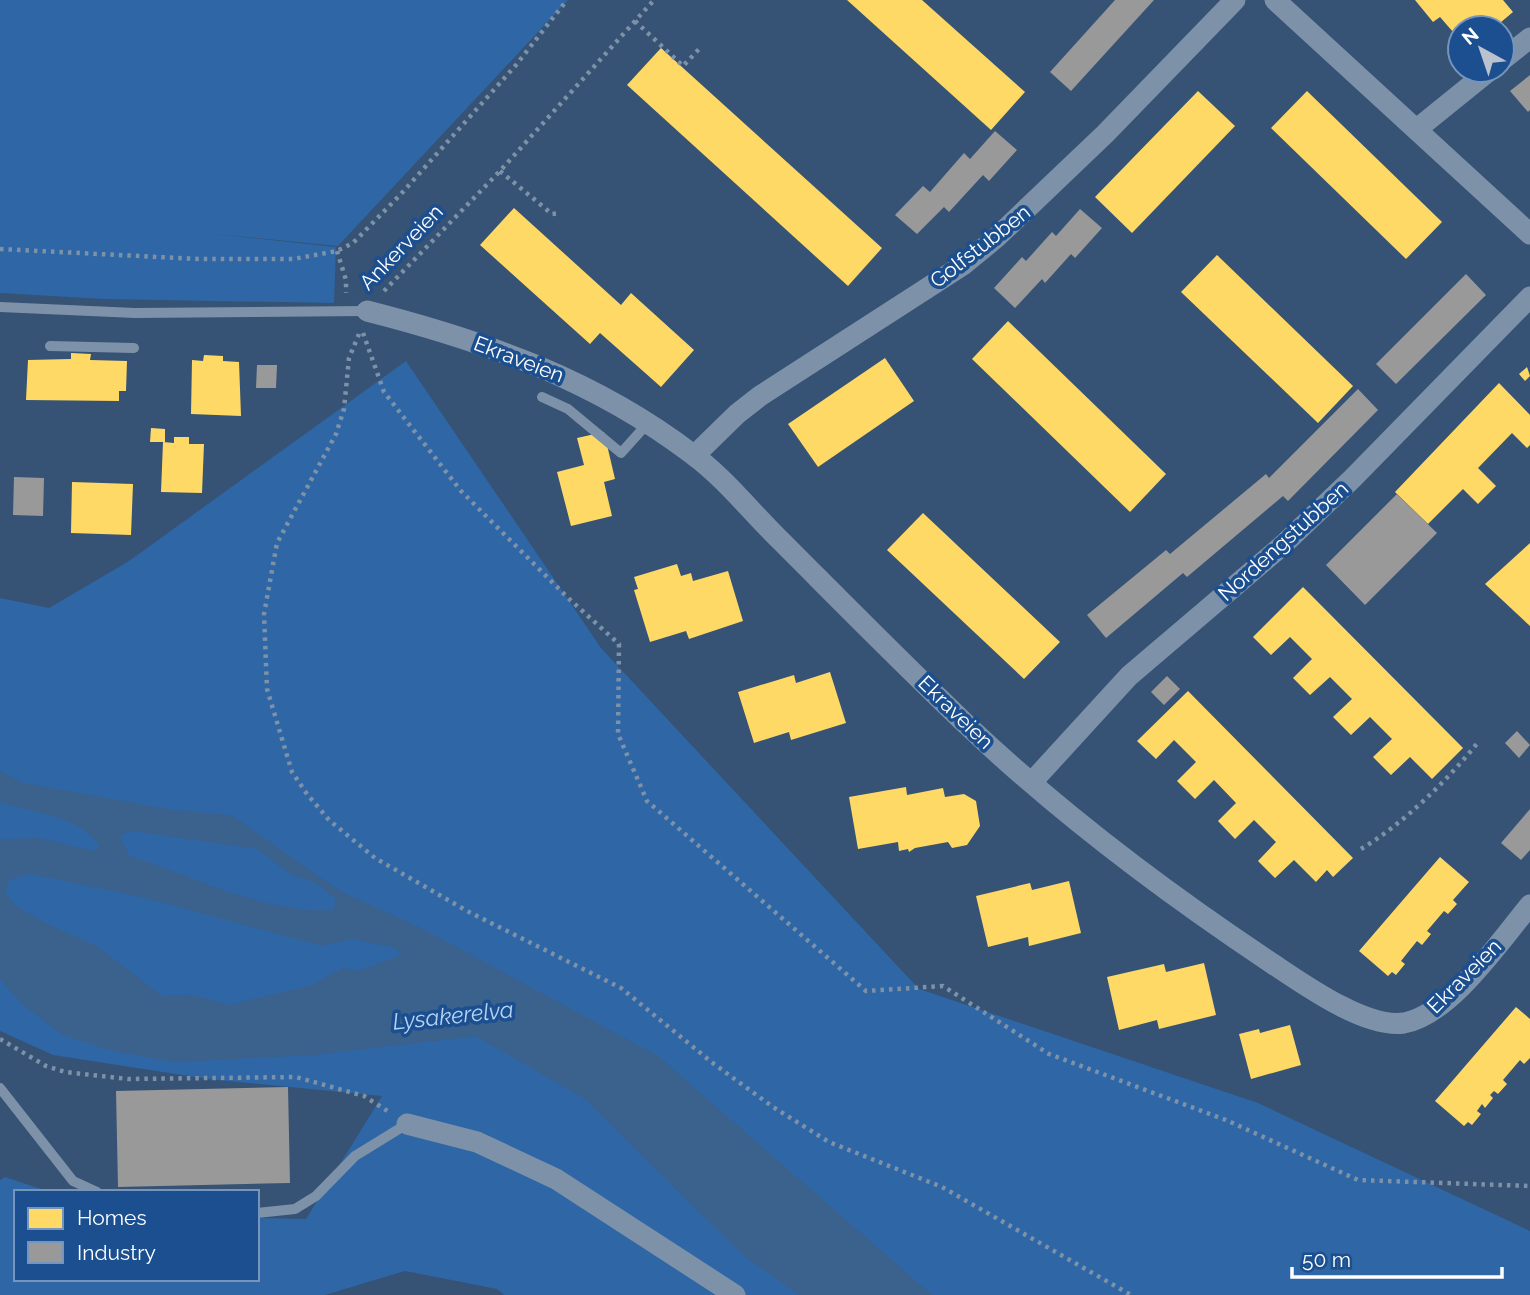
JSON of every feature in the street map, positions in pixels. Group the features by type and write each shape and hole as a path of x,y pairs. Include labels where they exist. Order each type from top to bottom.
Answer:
{"street":[{"name":"Golfstubben","path":"695,456 737,414 760,397 963,265 997,237 1105,134 1235,0"},
{"path":"1275,0 1530,234"},
{"path":"1516,49 1530,38"},
{"path":"1417,129 1473,84"},
{"name":"Nordengstubben","path":"1032,782 1129,676 1294,535 1530,297"},
{"name":"Ekraveien","path":"367,311 442,330 533,362 620,404 695,456 970,727 1032,782 1128,859 1241,942 1316,992 1388,1023 1403,1023 1425,1016 1443,1003 1530,905"},
{"path":"407,1124 477,1142 556,1179 735,1295"}],"lane":[{"name":"Ankerveien","path":"1,307 135,313 367,311"},
{"path":"0,320 1,307"},
{"path":"50,346 134,348"},
{"path":"542,397 568,409 621,453 648,423"},
{"path":"0,1088 73,1181 93,1190"},
{"path":"259,1213 295,1209 316,1196 355,1156 407,1124"}],"path":[{"path":"0,249 198,259 293,259 337,251 353,243 401,194 516,65 567,0"},
{"name":"Ankerveien","path":"367,311 500,171 654,0"},
{"path":"635,21 684,66 700,48"},
{"path":"500,171 552,214 561,213"},
{"path":"337,251 346,279"},
{"path":"1131,1295 942,1186 830,1142 724,1071 621,988 469,912 375,858 329,820 307,794 292,772 267,689 264,614 277,543 312,483 336,434 344,409 349,358 361,327 384,392 461,491 567,597 619,644 618,734 647,801 866,992 943,986 1049,1054 1226,1120 1358,1180 1530,1186"},
{"path":"1361,849 1397,825 1479,741"},
{"path":"0,1040 46,1066 93,1077 296,1077 364,1096 407,1124"}],"shaded area":[{"path":"0,0 568,0 338,246 214,234 336,247 334,303 104,299 0,293"},
{"path":"406,361 601,648 919,989 1258,1103 1530,1231 1530,1295 504,1295 497,1289 405,1271 325,1295 0,1295 0,1180 5,1177 44,1190 14,1190 14,1281 259,1281 259,1218 306,1219 382,1096 208,1079 53,1055 0,1031 0,598 49,608 129,561"}],"water":[{"name":"Lysakerelva","path":"0,771 23,783 173,810 231,815 340,891 425,930 658,1056 932,1295 799,1295 743,1255 585,1099 476,1036 314,1055 173,1062 108,1050 63,1035 23,1005 0,979 0,839 39,838 93,851 100,847 92,836 69,822 0,802","holes":["131,831 257,849 289,873 318,884 336,899 333,910 307,910 255,900 129,856 120,835","30,874 142,897 322,946 353,939 396,948 401,955 358,971 343,968 312,985 229,1005 193,995 162,996 97,946 45,923 15,905 5,892 10,879"]}],"building: Homes":[{"path":"847,0 922,0 1025,92 991,130"},
{"path":"1415,0 1503,0 1513,12 1446,14 1446,24 1440,17 1433,22"},
{"path":"661,48 882,248 848,286 627,85"},
{"path":"1198,91 1235,126 1132,233 1095,197"},
{"path":"1307,91 1442,222 1406,259 1271,128"},
{"path":"514,208 621,305 631,293 694,350 661,387 600,333 590,344 480,245"},
{"path":"1217,255 1353,386 1318,423 1181,292"},
{"path":"1008,321 1166,474 1130,512 972,359"},
{"path":"71,353 91,354 90,360 127,361 126,391 119,391 119,401 26,400 28,360 71,359"},
{"path":"204,355 223,356 223,361 239,362 241,416 191,414 192,360 203,361"},
{"path":"885,358 914,401 818,467 788,424"},
{"path":"1527,367 1530,376 1525,381 1519,374"},
{"path":"1499,383 1530,415 1530,445 1527,448 1512,433 1478,468 1496,486 1478,504 1463,489 1428,524 1395,492"},
{"path":"151,428 165,429 165,442 150,442"},
{"path":"604,432 615,479 604,482 612,516 571,526 557,472 584,465 577,438"},
{"path":"174,437 189,437 189,444 204,444 202,493 161,492 163,442 174,443"},
{"path":"72,482 133,484 131,535 71,533"},
{"path":"923,513 1060,642 1024,679 887,550"},
{"path":"1530,543 1530,626 1485,584"},
{"path":"677,564 681,576 691,573 693,581 728,571 743,621 689,639 686,631 650,642 634,590 638,589 634,577"},
{"path":"1303,587 1463,748 1432,779 1410,757 1391,775 1373,757 1392,739 1370,717 1351,735 1333,717 1352,699 1330,677 1310,695 1293,678 1312,659 1290,637 1271,655 1253,637"},
{"path":"830,672 846,723 791,740 789,732 754,743 738,692 794,675 796,683"},
{"path":"1188,691 1353,858 1333,877 1327,870 1316,882 1294,860 1275,878 1258,861 1276,842 1254,820 1235,839 1218,821 1236,803 1214,780 1195,799 1177,781 1196,762 1174,740 1156,759 1137,741"},
{"path":"906,787 907,795 943,788 945,797 964,794 976,801 980,826 967,845 952,848 948,842 915,848 909,852 908,849 899,851 898,842 858,849 849,797"},
{"path":"1440,857 1469,882 1453,900 1457,904 1448,914 1444,911 1427,931 1431,934 1422,945 1417,941 1401,961 1405,964 1396,975 1392,972 1388,976 1359,951"},
{"path":"1069,881 1081,933 1029,946 1028,937 988,947 976,896 1030,883 1032,890"},
{"path":"1204,963 1216,1015 1159,1029 1157,1020 1119,1030 1107,977 1164,964 1166,972"},
{"path":"1516,1007 1530,1019 1530,1058 1524,1064 1520,1060 1503,1080 1507,1084 1498,1094 1494,1091 1490,1095 1493,1098 1485,1108 1482,1104 1477,1111 1481,1114 1472,1125 1468,1122 1464,1126 1435,1101"},
{"path":"1290,1025 1301,1065 1251,1079 1239,1034 1259,1029 1260,1033"}],"building: Industry":[{"path":"1115,0 1154,0 1071,91 1050,72"},
{"path":"1530,75 1530,110 1528,112 1510,91"},
{"path":"995,131 1017,150 989,181 983,175 949,212 944,207 917,234 895,215 923,186 930,192 964,153 970,159"},
{"path":"1080,209 1102,228 1075,258 1071,254 1045,283 1042,279 1015,308 994,288 1022,257 1026,261 1052,232 1056,236"},
{"path":"1466,274 1486,295 1396,384 1376,364"},
{"path":"257,365 277,365 276,388 256,388"},
{"path":"1358,389 1378,410 1288,501 1283,496 1187,577 1183,573 1106,638 1087,615 1166,550 1170,554 1266,474 1269,478"},
{"path":"14,477 44,478 43,516 13,515"},
{"path":"1397,494 1437,533 1365,605 1326,565"},
{"path":"1167,676 1180,689 1164,705 1151,692"},
{"path":"1517,731 1530,745 1519,758 1505,743"},
{"path":"1530,809 1530,850 1521,860 1501,843"},
{"path":"288,1087 290,1183 118,1187 116,1091"}]}
